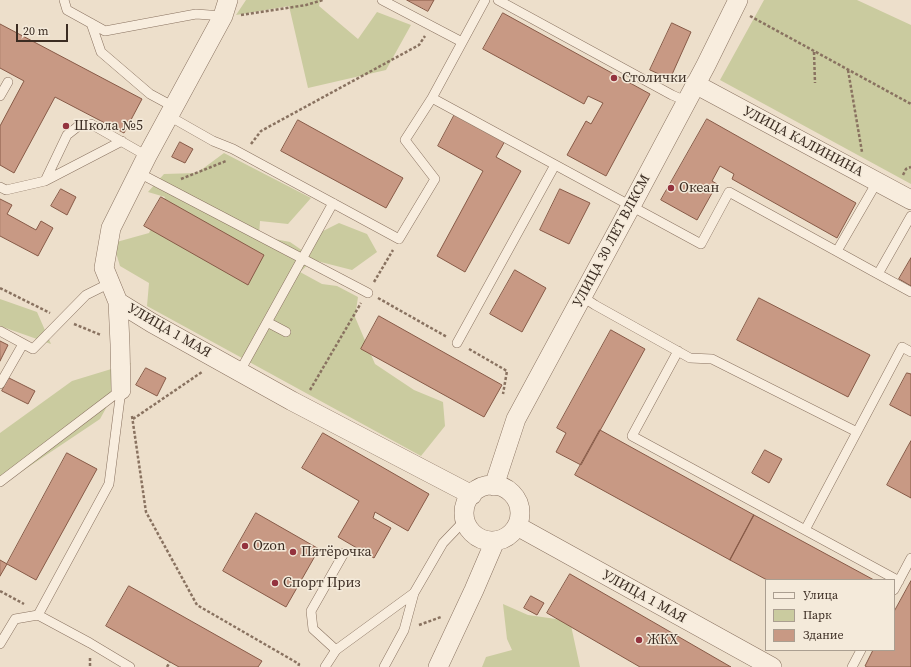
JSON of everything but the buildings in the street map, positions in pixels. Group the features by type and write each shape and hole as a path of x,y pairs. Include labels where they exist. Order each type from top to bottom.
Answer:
{"street":[{"name":"УЛИЦА 30 ЛЕТ ВЛКСМ","path":"494,486 516,419 583,297 696,84 736,4"},
{"name":"УЛИЦА 1 МАЯ","path":"225,8 111,228 104,268 118,302 152,323 292,401 472,495"},
{"name":"УЛИЦА КАЛИНИНА","path":"696,84 911,200"},
{"path":"118,302 121,390"},
{"path":"486,486 494,486 511,492 520,508 520,517 512,534 504,539 487,541 479,538 468,527 465,520 464,511 467,502 478,489 486,486"},
{"name":"УЛИЦА 1 МАЯ","path":"517,526 772,667"},
{"path":"438,667 495,541"}],"lane":[{"path":"64,0 67,10 105,31 225,8"},
{"path":"382,0 462,42"},
{"path":"91,23 101,52 171,112 213,141 243,154 399,239 434,179 405,140 432,98 485,0"},
{"path":"498,0 672,95 686,101"},
{"path":"0,96 8,82"},
{"path":"432,98 701,244 730,192 911,292"},
{"path":"45,181 67,135 80,124 91,124 147,156"},
{"path":"0,187 6,190 45,181 122,142"},
{"path":"457,343 555,165"},
{"path":"139,173 368,293"},
{"path":"838,251 877,182"},
{"path":"240,371 333,203"},
{"path":"878,274 911,216"},
{"path":"0,331 33,349 86,295 110,283"},
{"path":"583,297 690,358 712,359 857,432"},
{"path":"267,322 286,332"},
{"path":"0,384 23,344"},
{"path":"805,530 902,347 911,352"},
{"path":"678,351 632,436 899,581"},
{"path":"0,482 121,390"},
{"path":"39,614 109,484 121,390"},
{"path":"384,667 404,630 414,593 443,543 465,520"},
{"path":"336,650 313,628 311,611 344,553"},
{"path":"895,588 911,558"},
{"path":"325,667 336,650 414,593"},
{"path":"0,644 14,619 39,614 130,667"},
{"path":"852,667 860,651"}],"path":[{"path":"225,8 236,16 253,12 306,5 323,0"},
{"path":"736,4 814,52 911,104"},
{"path":"165,186 243,154 261,131 419,46 431,26"},
{"path":"814,52 815,83"},
{"path":"848,70 862,152"},
{"path":"899,181 906,169 911,167"},
{"path":"309,392 399,239"},
{"path":"132,419 219,360"},
{"path":"132,412 146,512 197,605 299,664 298,667"},
{"path":"0,591 39,614"},
{"path":"404,630 445,615"},
{"path":"167,667 170,662"}],"green space":[{"path":"246,0 320,0 319,6 358,39 377,12 411,25 386,70 308,88 289,6 236,15"},
{"path":"764,0 857,0 911,25 911,184 720,80"},
{"path":"224,153 311,198 288,224 260,221 259,236 290,242 306,253 317,234 339,223 367,234 377,252 352,270 313,260 300,272 322,284 337,286 358,297 355,317 375,364 414,390 443,402 445,426 421,456 147,306 149,283 120,266 113,243 149,233 165,197 148,192 164,174 197,173"},
{"path":"0,299 37,312 51,344 0,326"},
{"path":"131,363 100,419 0,486 0,433 72,381"},
{"path":"503,604 528,615 570,621 580,667 482,667 486,657 512,650 507,639"}],"place":[{"name":"Столички","path":"614,78"},
{"name":"Школа №5","path":"66,126"},
{"name":"Океан","path":"671,188"},
{"name":"Ozon","path":"245,546"},
{"name":"Пятёрочка","path":"293,552"},
{"name":"Спорт Приз","path":"275,583"},
{"name":"ЖКХ","path":"639,640"}]}
